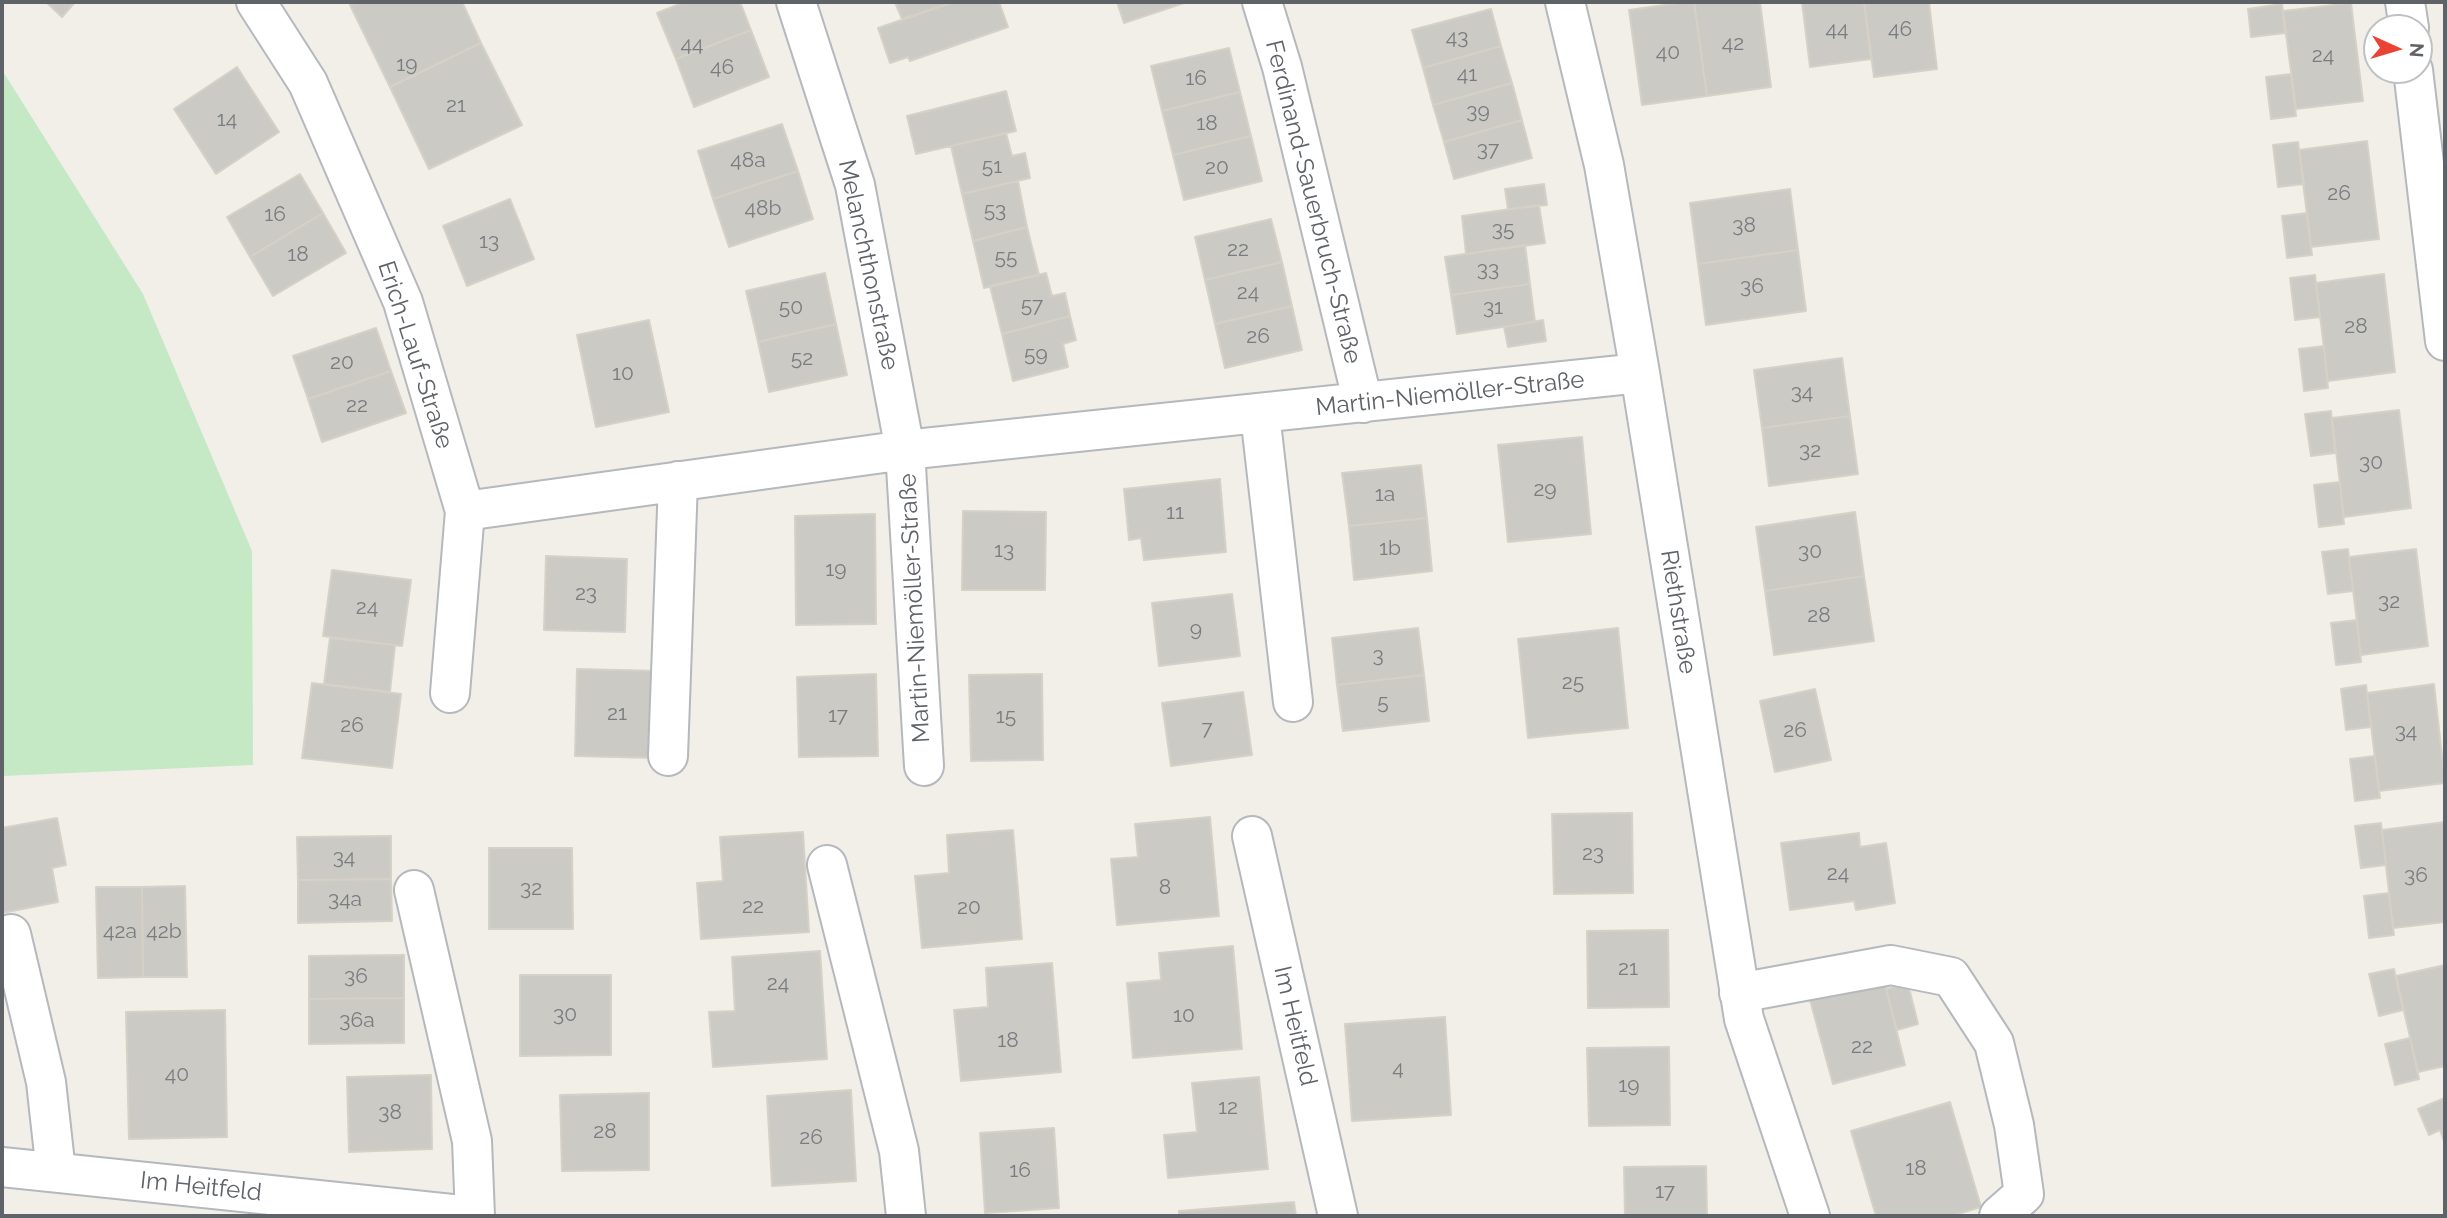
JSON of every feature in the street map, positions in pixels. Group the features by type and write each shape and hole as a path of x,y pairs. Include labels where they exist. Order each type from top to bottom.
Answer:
{"street":[{"name":"Erich-Lauf-Straße","path":"258,2 308,82 402,302 465,512 450,693"},
{"name":"Melanchthonstraße","path":"796,2 855,185 905,450"},
{"name":"Ferdinand-Sauerbruch-Straße","path":"1262,2 1282,66 1363,403"},
{"name":"Riethstraße","path":"1564,2 1604,166 1744,1019 1810,1216"},
{"path":"2415,84 2445,341"},
{"name":"Martin-Niemöller-Straße","path":"465,512 905,450 1640,373"},
{"path":"1260,414 1293,702"},
{"name":"Martin-Niemöller-Straße","path":"905,450 924,766"},
{"path":"668,756 678,481"},
{"name":"Im Heitfeld","path":"1252,836 1338,1216"},
{"path":"827,865 899,1151 906,1216"},
{"name":"Im Heitfeld","path":"2,1167 473,1216 472,1141 414,890"},
{"path":"11,933 46,1082 56,1172"},
{"path":"1739,993 1891,965 1951,978 1994,1043 2014,1125 2024,1194 1998,1216"}],"green space":[{"path":"2,70 143,294 252,551 253,765 2,776"}],"building":[{"path":"46,2 75,2 62,17"},
{"path":"357,2 462,2 481,43 390,87 350,5"},
{"path":"685,2 740,2 751,30 676,59 657,13"},
{"path":"895,2 954,2 902,19"},
{"path":"954,2 999,2 1008,27 910,61 908,57 890,63 878,28"},
{"path":"1117,2 1187,2 1124,23"},
{"path":"1694,2 1707,96 1642,105 1629,10"},
{"path":"1694,2 1760,2 1771,87 1707,96"},
{"path":"1802,2 1864,2 1871,59 1810,67"},
{"path":"1864,2 1929,2 1937,69 1874,77"},
{"path":"2351,3 2363,101 2296,109 2283,11"},
{"path":"2282,4 2285,33 2251,37 2248,9"},
{"path":"1491,9 1501,46 1423,68 1412,30"},
{"path":"751,30 769,77 694,107 676,59"},
{"path":"481,43 522,125 429,169 390,87"},
{"path":"1501,46 1512,83 1433,105 1423,68"},
{"path":"1229,48 1240,92 1162,111 1151,66"},
{"path":"237,67 279,132 216,174 174,109"},
{"path":"2291,74 2296,116 2271,119 2266,77"},
{"path":"1512,83 1522,120 1444,142 1433,105"},
{"path":"1006,91 1016,131 916,154 907,116"},
{"path":"1240,92 1251,136 1173,155 1162,111"},
{"path":"1522,120 1532,158 1454,179 1444,142"},
{"path":"782,124 798,171 713,199 698,151"},
{"path":"1006,133 1012,156 1025,153 1030,178 962,194 951,146"},
{"path":"1251,136 1262,181 1184,200 1173,155"},
{"path":"2367,141 2379,239 2311,247 2299,150"},
{"path":"2298,142 2304,184 2278,187 2273,145"},
{"path":"798,171 813,219 729,247 713,199"},
{"path":"300,174 323,213 250,257 227,217"},
{"path":"1018,181 1027,227 973,241 962,194"},
{"path":"1544,184 1547,205 1508,209 1505,189"},
{"path":"1790,189 1798,250 1698,264 1690,203"},
{"path":"510,199 534,259 467,286 443,226"},
{"path":"1539,205 1545,243 1466,254 1462,216"},
{"path":"323,213 346,253 273,296 250,257"},
{"path":"2307,213 2312,255 2287,258 2282,216"},
{"path":"1271,219 1282,262 1205,280 1195,237"},
{"path":"1027,227 1039,275 984,288 973,241"},
{"path":"1525,245 1530,284 1451,295 1445,257"},
{"path":"1798,250 1806,311 1706,325 1698,264"},
{"path":"1282,262 1292,306 1215,324 1205,280"},
{"path":"825,273 836,324 758,342 746,291"},
{"path":"1046,273 1052,296 1065,293 1070,316 1002,334 990,286"},
{"path":"2384,274 2395,372 2328,381 2316,283"},
{"path":"2315,275 2320,317 2295,320 2290,278"},
{"path":"1530,284 1535,322 1457,334 1451,295"},
{"path":"1292,306 1302,350 1225,368 1215,324"},
{"path":"1070,316 1076,340 1063,344 1068,367 1013,381 1002,334"},
{"path":"649,320 669,412 596,427 577,335"},
{"path":"1543,320 1546,341 1508,347 1504,327"},
{"path":"836,324 847,375 769,392 758,342"},
{"path":"376,328 391,371 308,399 293,356"},
{"path":"2324,346 2328,388 2304,391 2299,349"},
{"path":"1842,358 1850,416 1762,428 1754,370"},
{"path":"391,371 406,413 322,442 308,399"},
{"path":"2399,410 2411,508 2344,517 2332,418"},
{"path":"2331,411 2335,453 2311,456 2305,414"},
{"path":"1850,416 1858,474 1769,486 1762,428"},
{"path":"1582,437 1591,534 1508,542 1498,445"},
{"path":"1421,465 1427,518 1349,526 1342,473"},
{"path":"1220,479 1226,552 1144,560 1141,538 1129,540 1124,489"},
{"path":"2340,482 2344,524 2319,527 2314,485"},
{"path":"963,511 1046,512 1045,590 962,590"},
{"path":"1855,512 1864,576 1765,591 1756,527"},
{"path":"875,514 876,624 796,625 795,516"},
{"path":"1427,518 1432,571 1354,580 1349,526"},
{"path":"2348,549 2353,591 2328,594 2322,552"},
{"path":"2416,549 2428,646 2361,655 2349,557"},
{"path":"546,556 627,559 625,632 544,630"},
{"path":"332,570 411,580 402,646 323,636"},
{"path":"1864,576 1874,641 1774,655 1765,591"},
{"path":"1232,594 1240,656 1159,666 1152,603"},
{"path":"2357,620 2361,662 2336,665 2331,623"},
{"path":"1418,628 1424,675 1337,685 1332,638"},
{"path":"1618,628 1628,728 1528,738 1518,639"},
{"path":"330,638 395,645 390,692 324,684"},
{"path":"577,669 659,671 656,758 575,756"},
{"path":"876,674 878,756 799,757 797,677"},
{"path":"1042,674 1043,760 971,761 969,675"},
{"path":"1424,675 1429,721 1343,731 1337,685"},
{"path":"312,683 401,694 392,768 302,758"},
{"path":"2434,684 2445,783 2379,791 2367,693"},
{"path":"2366,685 2371,727 2346,730 2341,689"},
{"path":"1815,689 1831,760 1775,772 1760,701"},
{"path":"1243,692 1252,755 1171,766 1162,703"},
{"path":"2375,756 2380,798 2355,801 2350,759"},
{"path":"1632,813 1633,893 1554,894 1552,814"},
{"path":"1210,817 1219,916 1117,925 1111,859 1138,857 1135,824"},
{"path":"57,818 66,865 52,868 58,902 2,913 2,828"},
{"path":"2445,822 2445,922 2393,928 2382,830"},
{"path":"2381,823 2386,865 2361,868 2355,826"},
{"path":"1013,830 1022,939 922,948 915,876 949,873 947,835"},
{"path":"803,832 809,932 701,939 697,883 723,881 720,837"},
{"path":"1859,833 1860,847 1886,843 1895,903 1856,910 1854,901 1790,910 1781,843"},
{"path":"391,836 391,879 298,880 297,837"},
{"path":"489,848 572,848 573,929 489,929"},
{"path":"391,879 392,921 298,923 298,880"},
{"path":"185,886 187,977 143,977 142,887"},
{"path":"96,887 142,887 143,977 98,978"},
{"path":"2389,893 2394,935 2369,938 2364,896"},
{"path":"1668,930 1669,1007 1588,1008 1587,931"},
{"path":"1233,946 1242,1049 1133,1058 1127,983 1161,980 1159,953"},
{"path":"820,951 827,1059 713,1067 709,1012 735,1011 732,957"},
{"path":"404,955 404,998 309,999 309,956"},
{"path":"1052,963 1061,1072 961,1081 954,1010 988,1007 986,968"},
{"path":"2445,965 2445,1066 2418,1072 2396,976"},
{"path":"2394,969 2403,1010 2379,1016 2369,974"},
{"path":"520,975 611,975 611,1055 520,1056"},
{"path":"1884,980 1905,1065 1833,1084 1810,1000"},
{"path":"1908,984 1918,1024 1897,1030 1886,989"},
{"path":"404,998 404,1043 309,1044 309,999"},
{"path":"225,1010 227,1137 129,1139 126,1012"},
{"path":"1445,1017 1451,1115 1352,1121 1345,1024"},
{"path":"2410,1038 2419,1079 2395,1085 2385,1044"},
{"path":"1669,1047 1670,1125 1589,1126 1587,1048"},
{"path":"431,1075 432,1149 349,1152 347,1077"},
{"path":"1259,1077 1268,1169 1168,1178 1164,1135 1197,1132 1192,1083"},
{"path":"851,1090 856,1181 772,1186 767,1096"},
{"path":"649,1093 649,1170 562,1171 560,1095"},
{"path":"2445,1098 2445,1144 2440,1130 2429,1135 2418,1109"},
{"path":"1950,1102 1981,1207 1951,1216 1876,1216 1851,1131"},
{"path":"1054,1128 1059,1208 985,1213 980,1133"},
{"path":"1706,1166 1707,1216 1625,1216 1624,1167"},
{"path":"1294,1202 1296,1216 1179,1216 1179,1211"}]}
